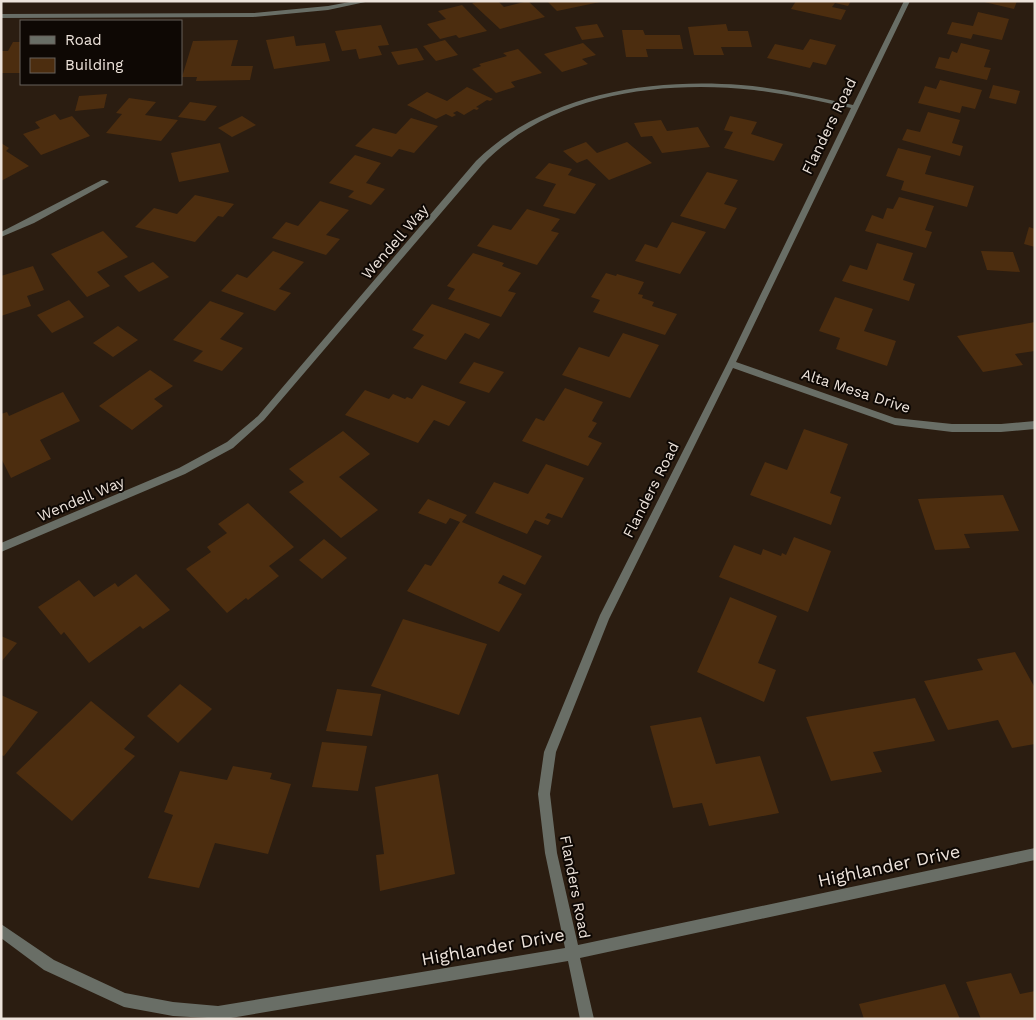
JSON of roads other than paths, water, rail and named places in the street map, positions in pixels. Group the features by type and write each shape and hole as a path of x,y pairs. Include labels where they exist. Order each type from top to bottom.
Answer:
{"street":[{"path":"1,16 253,15 328,8 367,1"},
{"name":"Flanders Road","path":"587,1019 551,852 544,794 550,752 604,618 731,364 907,1"},
{"name":"Wendell Way","path":"1,548 182,471 230,445 261,418 479,163 501,142 528,125 584,101 652,88 686,85 770,90 855,107"},
{"path":"1,234 31,222 105,182"},
{"name":"Alta Mesa Drive","path":"731,364 895,421 952,428 1001,428 1035,425"},
{"name":"Highlander Drive","path":"1,930 49,965 124,1000 173,1010 218,1013 573,953 1035,854"}]}
